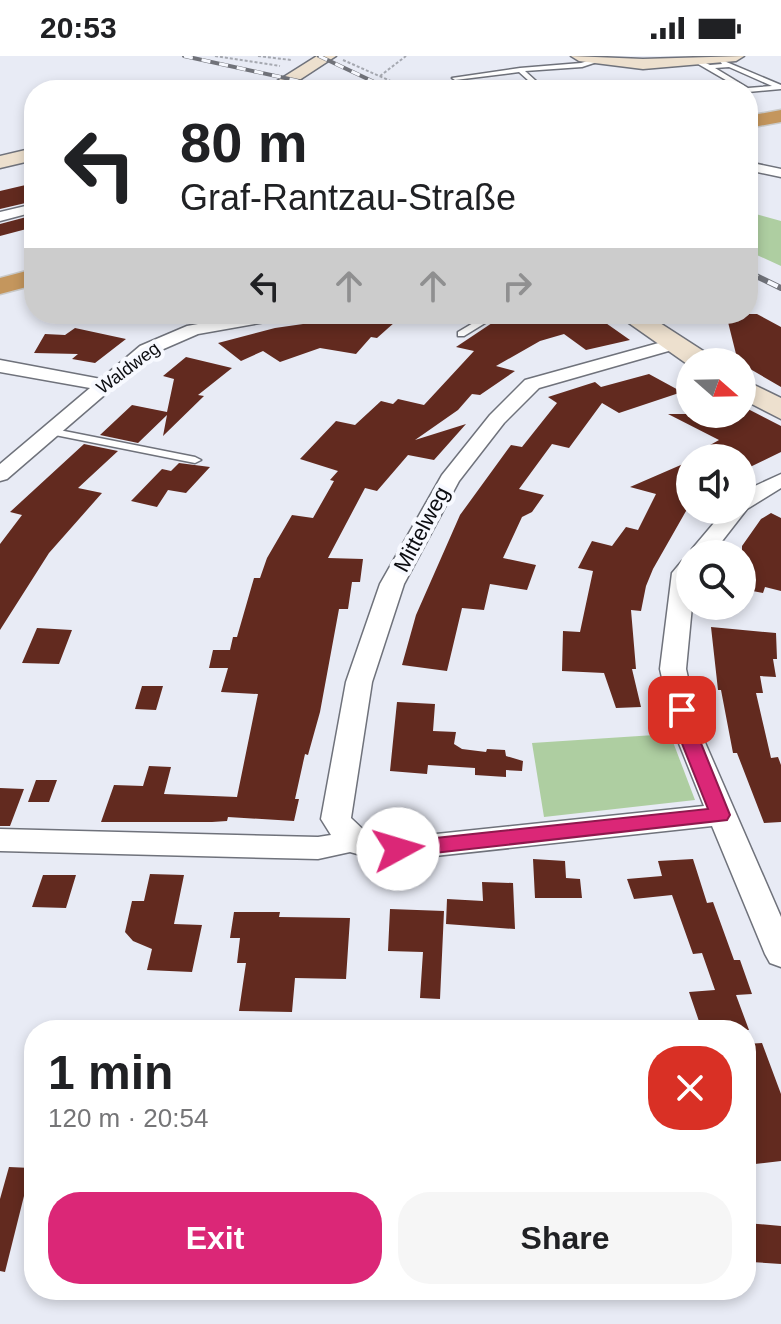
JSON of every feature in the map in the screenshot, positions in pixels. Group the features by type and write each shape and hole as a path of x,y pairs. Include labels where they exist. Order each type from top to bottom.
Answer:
{"highway":[{"path":"758,112 781,108"},
{"path":"758,120 781,116"},
{"path":"0,274 24,268"},
{"path":"0,286 24,280"}],"street":[{"path":"288,80 331,56"},
{"path":"588,58 643,64 713,60"},
{"path":"0,162 24,156"},
{"path":"758,168 781,173"},
{"path":"0,217 24,211"},
{"name":"Waldweg","path":"0,475 146,350 168,339 216,324"},
{"path":"644,324 679,348"},
{"name":"Mittelweg","path":"351,841 336,819 359,682 392,584 422,522 449,479 497,419 532,384 673,344"},
{"path":"0,366 106,385"},
{"path":"756,395 781,410"},
{"path":"756,493 781,480"},
{"path":"712,540 725,524"},
{"path":"679,620 673,669 687,731 781,954"},
{"path":"0,840 318,848 351,841 398,849 720,815"}],"lane":[{"path":"455,78 582,65 588,58"},
{"path":"713,60 780,87 758,89"},
{"path":"713,60 736,80"},
{"path":"520,70 532,80"},
{"path":"461,334 478,324"},
{"path":"49,431 195,460"}],"path":[{"path":"215,56 306,69"},
{"path":"257,56 272,64"},
{"path":"331,56 389,80"},
{"path":"380,76 406,56"}],"green space":[{"path":"758,215 781,221 781,266 758,256"},
{"path":"670,734 695,800 544,817 532,743"}],"building":[{"path":"24,185 24,203 0,209 0,191"},
{"path":"24,218 24,230 0,236 0,224"},
{"path":"758,315 781,327 781,387 756,372 756,348 734,348 728,324 758,324"},
{"path":"303,324 393,324 377,338 371,337 356,354 320,348 280,362 263,351 241,361 218,343"},
{"path":"490,324 607,324 630,340 586,350 564,334 540,341 496,366 515,371 480,395 472,394 458,410 415,440 466,424 434,460 408,455 377,491 365,488 328,558 363,559 360,582 352,582 348,609 339,609 320,712 308,755 305,754 295,799 299,799 294,821 228,817 227,821 212,822 101,822 114,785 143,786 149,766 171,767 164,794 237,797 258,694 221,692 228,668 209,668 213,650 230,650 233,637 237,637 254,578 260,578 267,558 292,515 313,518 334,481 330,480 338,471 300,459 336,421 355,425 381,401 393,404 398,399 424,405 474,351 456,347"},
{"path":"75,328 126,339 95,363 72,359 78,354 34,353 45,334 65,335"},
{"path":"186,357 232,368 198,395 204,396 163,436 167,415 138,443 100,435 132,405 167,412 174,379 163,376"},
{"path":"649,374 676,389 676,394 619,413 602,403 569,448 552,444 519,489 544,495 532,512 522,517 503,558 536,565 527,590 490,584 484,610 462,608 447,671 402,665 416,615 460,515 511,445 522,447 557,403 548,397 595,382 601,387"},
{"path":"756,413 781,426 781,452 756,464 756,444 712,444 719,440 695,428 756,428"},
{"path":"84,444 118,451 78,488 102,493 49,553 0,630 0,544 22,515 10,512"},
{"path":"179,463 210,467 186,493 168,490 157,507 131,501 162,469 171,471"},
{"path":"676,467 676,524 679,524 653,569 641,611 631,610 636,669 632,669 641,707 616,708 604,673 562,671 563,631 580,632 593,571 578,568 592,541 612,546 626,527 638,530 656,494 630,487"},
{"path":"771,513 781,518 781,591 765,587 763,593 756,592 756,540 746,540 761,519"},
{"path":"711,627 776,633 777,659 773,659 776,677 760,676 763,693 756,693 771,758 778,757 781,765 781,822 764,823 737,753 733,753 721,690 718,690"},
{"path":"37,628 72,630 59,664 22,663"},
{"path":"142,686 163,686 156,710 135,709"},
{"path":"397,702 435,704 433,731 456,732 454,744 462,749 486,752 487,749 505,750 506,756 523,761 522,771 506,770 506,777 475,775 475,768 428,765 427,774 390,771"},
{"path":"36,780 57,780 49,802 28,802"},
{"path":"0,788 24,789 10,826 0,826"},
{"path":"533,859 565,861 566,878 580,879 582,898 535,898"},
{"path":"693,859 707,903 713,902 734,960 740,960 752,994 736,995 745,1020 699,1020 689,992 715,990 702,953 693,954 672,895 634,899 627,879 662,876 658,861"},
{"path":"150,874 184,875 174,924 202,925 192,972 147,970 152,949 133,941 125,932 132,901 144,901"},
{"path":"43,875 76,875 66,908 32,907"},
{"path":"482,882 513,883 515,929 446,924 447,899 483,901"},
{"path":"390,909 444,911 440,999 420,998 423,952 388,951"},
{"path":"234,912 280,912 279,917 350,918 346,979 295,978 292,1012 239,1011 246,963 237,963 240,938 230,938"},
{"path":"756,1043 762,1043 781,1094 781,1161 756,1164"},
{"path":"9,1167 24,1168 24,1196 5,1272 0,1271 0,1199"},
{"path":"756,1224 781,1226 781,1264 756,1262"}],"railway":[{"path":"184,56 294,80"},
{"path":"319,56 370,80"},
{"path":"758,277 781,288"}],"route":[{"path":"398,849 720,815 687,731 682,710"}]}
